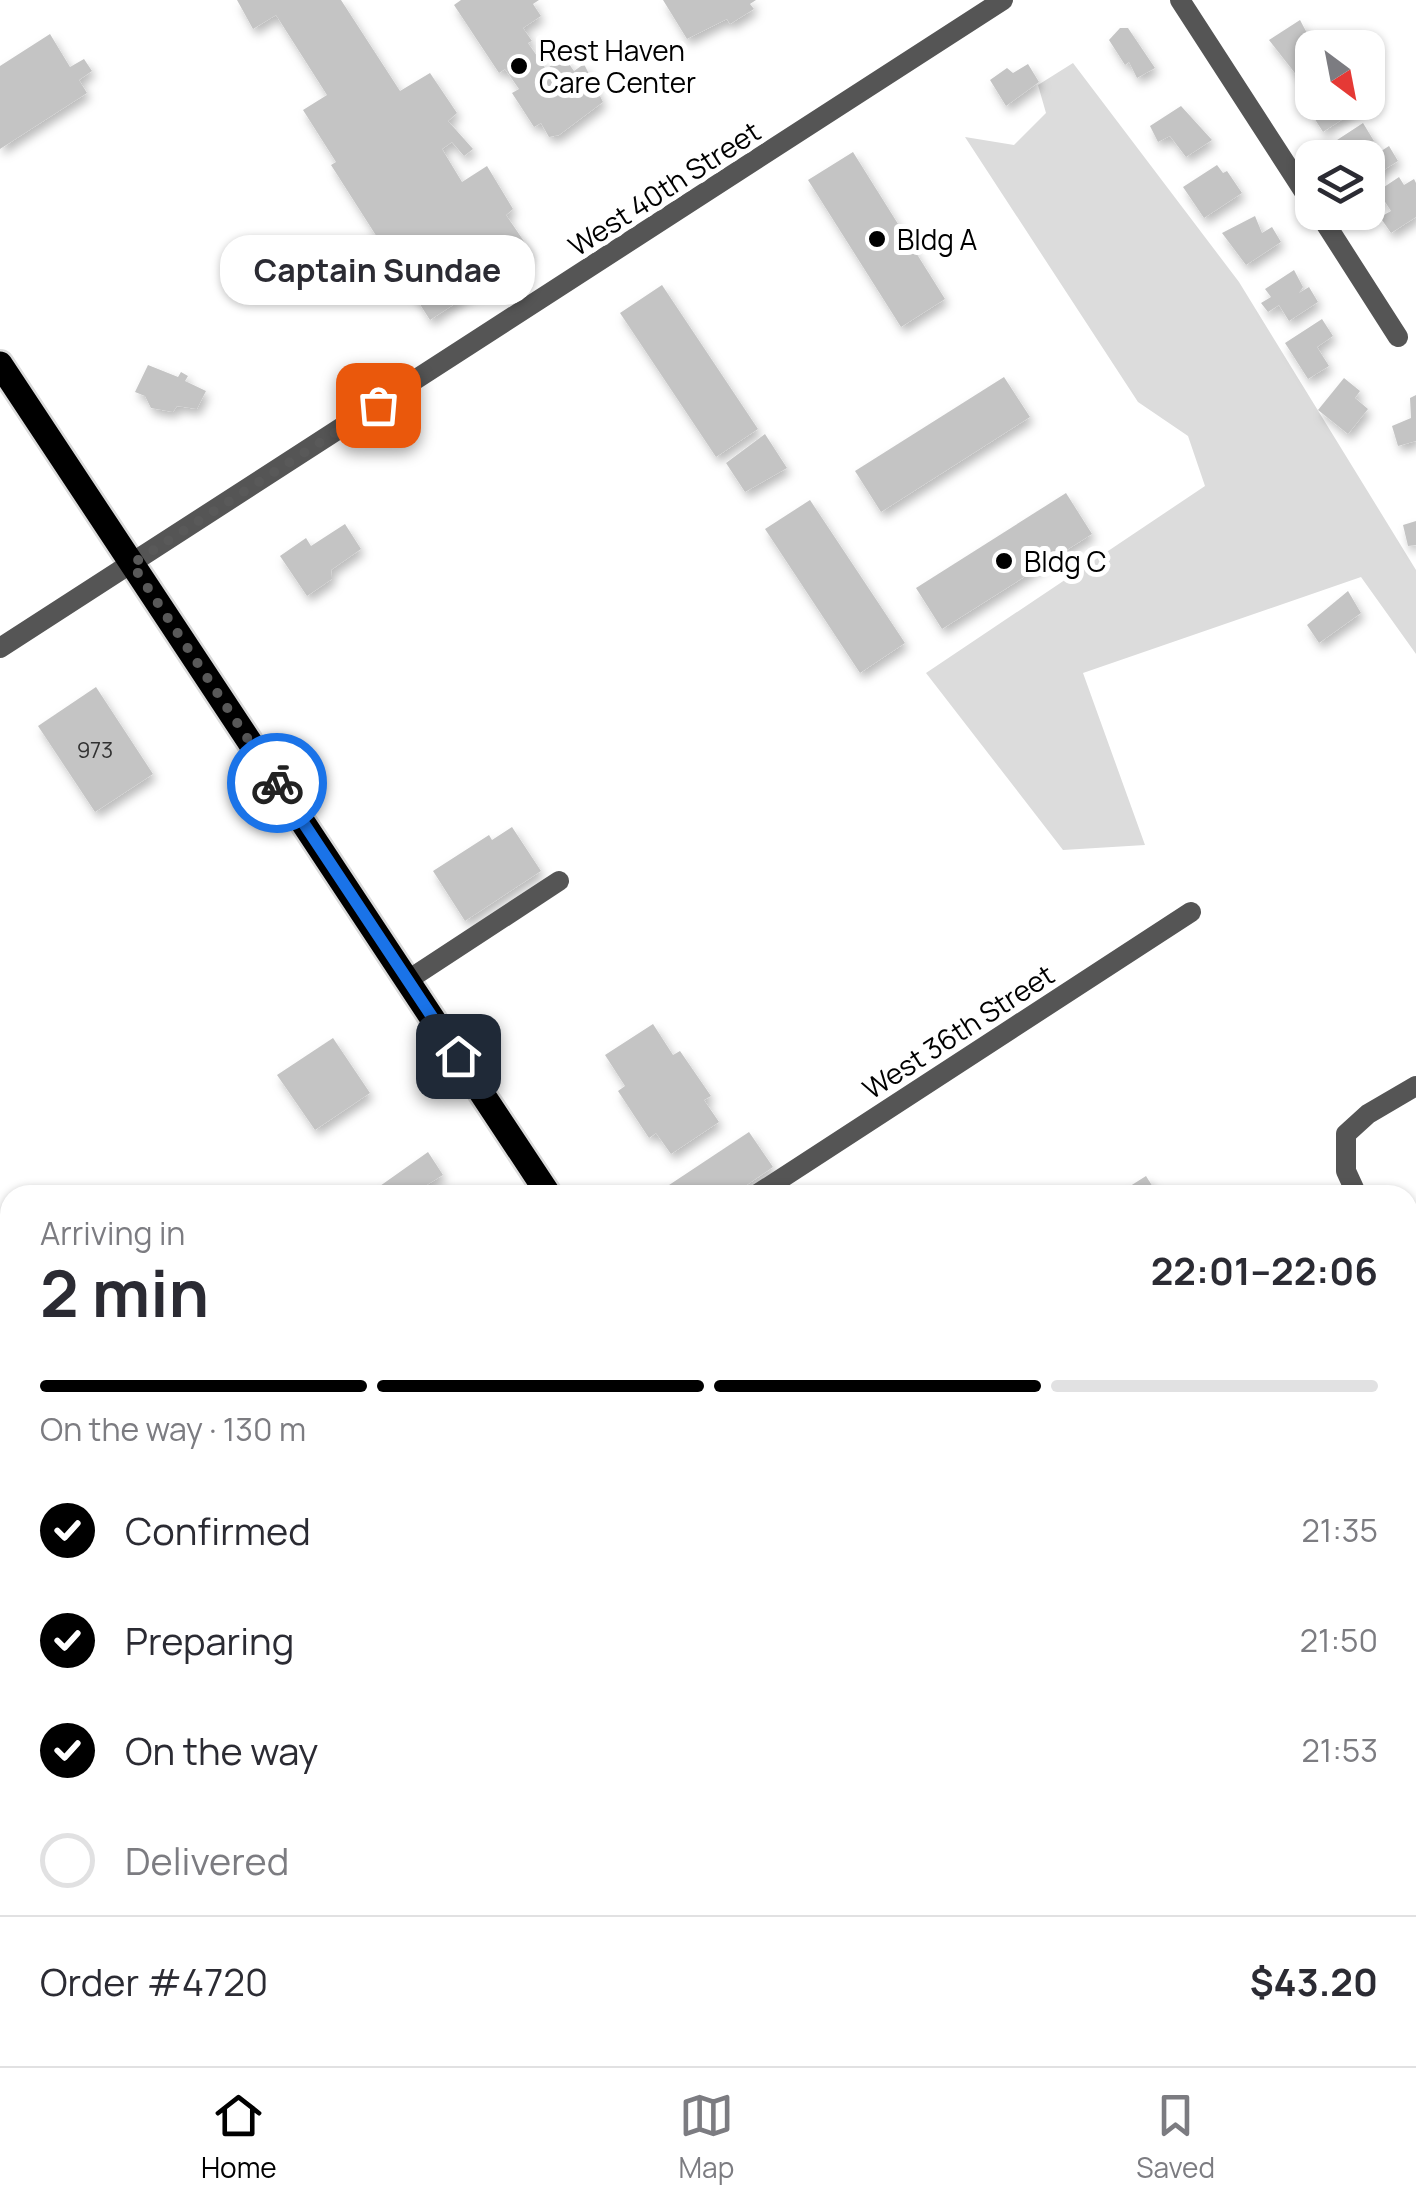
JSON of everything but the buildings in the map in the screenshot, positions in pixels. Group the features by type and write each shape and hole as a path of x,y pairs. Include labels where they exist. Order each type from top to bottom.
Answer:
{"main road":[{"path":"0,364 542,1185"}],"street":[{"name":"West 40th Street","path":"0,648 1003,0"},
{"path":"1180,0 1295,178"},
{"path":"1330,230 1398,336"},
{"path":"408,980 560,881"},
{"name":"West 36th Street","path":"771,1185 1191,912"},
{"path":"1352,1185 1346,1171 1346,1134 1368,1114 1416,1086"}],"shaded area":[{"path":"1073,63 1239,282 1416,570 1416,654 1361,577 1083,673 1145,845 1063,850 926,673 1205,486 1188,436 1138,402 965,137 1014,145 1046,113 1038,85"}],"way so far":[{"path":"277,783 132,564 378,405"}],"place":[{"name":"Rest Haven Care Center","path":"519,66"},
{"name":"Bldg A","path":"877,239"},
{"name":"Captain Sundae","path":"378,405"},
{"name":"Bldg C","path":"1004,561"}],"route":[{"path":"277,783 458,1056"}]}
